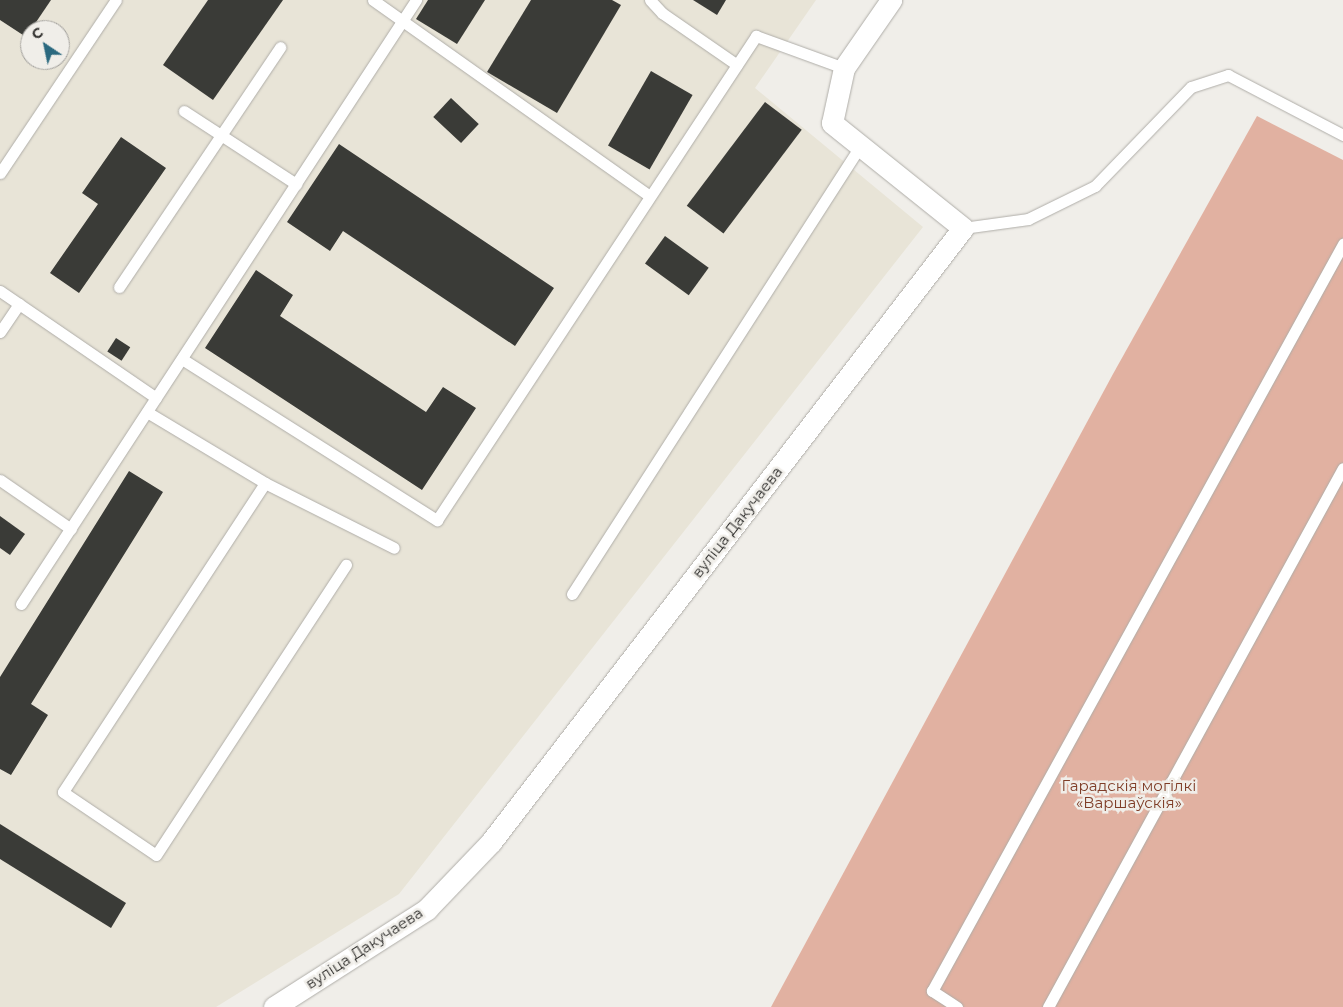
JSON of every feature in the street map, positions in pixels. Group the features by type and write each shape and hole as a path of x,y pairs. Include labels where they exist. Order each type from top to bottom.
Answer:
{"street":[{"path":"891,0 844,68 832,123 859,148 963,228"},
{"name":"вуліца Дакучаева","path":"274,1007 427,909 491,842 963,228"}],"lane":[{"path":"0,173 116,0"},
{"path":"373,0 650,196"},
{"path":"21,604 416,0"},
{"path":"650,0 662,13 737,65"},
{"path":"182,358 437,520 756,36 844,68"},
{"path":"119,287 280,47"},
{"path":"963,228 1028,219 1095,186 1191,87 1228,75 1343,135"},
{"path":"184,111 296,184"},
{"path":"572,594 859,148"},
{"path":"957,1007 932,991 1343,244"},
{"path":"0,291 156,398"},
{"path":"0,332 20,304"},
{"path":"147,412 265,483 394,548"},
{"path":"1048,1007 1338,487 1343,468"},
{"path":"0,480 71,529"},
{"path":"265,483 63,792 156,855 346,565"}],"shaded area":[{"path":"0,0 816,0 755,88 923,227 399,894 216,1007 0,1007"}],"green space":[{"name":"Гарадскія могілкі «Варшаўскія»","path":"1257,116 1343,160 1343,1007 771,1007 1113,374"}],"building":[{"path":"0,0 51,0 37,20 20,20 20,33 0,20"},
{"path":"208,0 283,0 213,100 163,65"},
{"path":"428,0 485,0 457,44 416,19"},
{"path":"531,0 612,0 621,5 557,113 487,72"},
{"path":"693,0 726,0 717,15"},
{"path":"651,71 693,95 650,169 608,145"},
{"path":"451,98 479,124 461,143 433,117"},
{"path":"765,102 802,130 724,234 687,206"},
{"path":"121,137 166,168 79,293 50,273 98,204 82,193"},
{"path":"339,144 554,288 515,346 343,231 330,251 287,222"},
{"path":"665,236 709,268 689,295 645,264"},
{"path":"256,270 293,295 280,316 426,412 443,387 476,408 422,490 205,348"},
{"path":"116,338 130,347 122,361 107,351"},
{"path":"129,471 163,492 31,704 48,715 11,775 0,769 0,677"},
{"path":"0,516 25,534 10,555 0,548"},
{"path":"0,824 126,903 111,928 0,859"}]}
